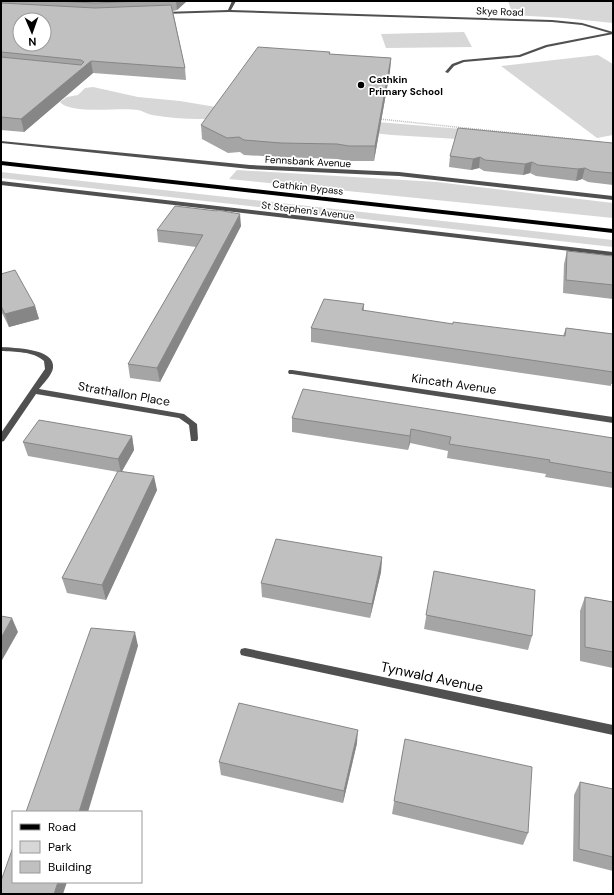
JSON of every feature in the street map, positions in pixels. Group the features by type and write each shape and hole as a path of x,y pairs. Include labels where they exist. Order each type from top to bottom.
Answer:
{"main road":[{"name":"Cathkin Bypass","path":"1,163 613,230"}],"street":[{"path":"229,11 234,1"},
{"name":"Skye Road","path":"161,13 229,11 563,22 582,24 613,33"},
{"path":"447,72 453,65 463,61 520,56 546,46 613,33"},
{"name":"Fennsbank Avenue","path":"1,142 250,167 399,174 613,198"},
{"name":"St Stephen's Avenue","path":"1,183 613,254"},
{"path":"1,349 39,354 46,358 49,364 49,369 46,376 1,439"},
{"name":"Kincath Avenue","path":"292,372 613,420"},
{"name":"Strathallon Place","path":"35,392 181,416 193,424 194,439"},
{"name":"Tynwald Avenue","path":"245,652 613,730"}],"path":[{"path":"376,119 597,142"}],"green space":[{"path":"508,1 613,1 613,23 513,15"},
{"path":"464,32 472,47 386,48 381,34"},
{"path":"598,55 613,64 613,135 597,138 501,66"},
{"path":"93,87 138,97 180,101 234,110 462,129 490,141 392,135 223,118 196,119 170,117 152,115 130,109 96,110 74,108 66,106 60,102 67,97 78,95 85,88"},
{"path":"237,170 437,182 613,203 613,218 229,179"},
{"path":"1,172 613,240 613,247 1,178"}],"building":[{"path":"56,1 144,1 95,3"},
{"path":"1,3 95,8 171,5 185,68 91,61 21,119 1,117 1,57 81,65 84,62 81,60 1,52"},
{"path":"258,47 391,58 375,146 281,143 244,140 239,137 227,138 201,125"},
{"path":"458,128 613,143 613,173 591,171 585,168 578,169 538,165 532,162 525,164 485,160 480,157 473,159 450,156"},
{"path":"175,206 240,214 157,368 128,364 203,235 157,230"},
{"path":"567,251 613,256 613,285 566,280"},
{"path":"15,270 35,306 5,314 1,306 1,274"},
{"path":"324,299 364,304 362,310 453,324 453,322 565,336 566,328 613,334 613,372 311,328"},
{"path":"303,389 613,438 613,473 549,462 550,460 449,444 451,437 411,429 410,436 292,418"},
{"path":"39,420 132,436 118,459 23,442"},
{"path":"118,471 154,476 102,585 62,578"},
{"path":"276,539 382,557 372,604 261,583"},
{"path":"434,571 535,590 532,636 426,615"},
{"path":"585,597 613,602 613,652 585,647"},
{"path":"1,616 12,618 1,638"},
{"path":"91,628 135,632 79,811 26,811"},
{"path":"239,703 358,730 344,791 219,762"},
{"path":"405,739 532,767 528,833 394,801"},
{"path":"580,782 613,789 613,857 579,849"},
{"path":"12,850 12,883 58,883 54,894 1,894 1,881"}],"place":[{"name":"Cathkin Primary School","path":"361,85"}]}
